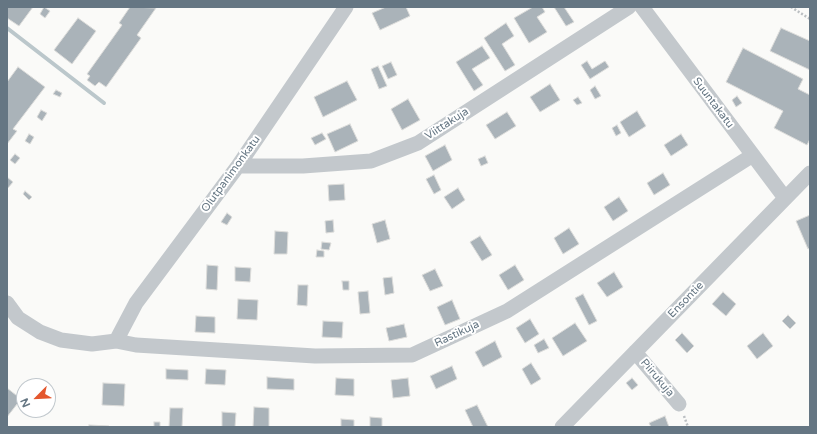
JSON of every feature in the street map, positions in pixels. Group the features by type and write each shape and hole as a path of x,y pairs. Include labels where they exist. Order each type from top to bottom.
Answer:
{"street":[{"name":"Olutpanimonkatu","path":"116,341 136,303 238,166 346,7"},
{"name":"Viittakuja","path":"238,166 303,166 371,161 418,143 629,7"},
{"name":"Suuntakatu","path":"642,7 785,198"},
{"name":"Rastikuja","path":"7,302 18,318 40,332 61,340 92,344 116,341 136,345 315,356 412,355 507,311 753,155"},
{"name":"Ensontie","path":"562,427 810,173"},
{"name":"Piirukuja","path":"636,352 679,404"}],"path":[{"path":"791,7 810,19"}],"building":[{"path":"7,7 33,7 19,26 7,18"},
{"path":"44,7 50,11 45,18 40,14"},
{"path":"130,7 156,8 137,35 141,38 106,87 99,82 95,86 87,80 90,76 87,74 122,25 119,23"},
{"path":"386,7 406,7 410,16 380,30 372,13"},
{"path":"533,7 542,7 545,12 537,17 547,32 529,43 514,18"},
{"path":"554,7 564,7 574,22 566,26"},
{"path":"78,18 96,31 72,64 54,50"},
{"path":"506,23 514,36 502,44 515,65 505,71 484,38"},
{"path":"781,28 810,41 810,70 770,51"},
{"path":"482,46 490,58 472,69 483,85 474,91 456,62"},
{"path":"743,48 803,79 798,89 810,95 810,139 807,145 774,128 783,111 726,82"},
{"path":"587,61 592,69 605,61 609,67 590,79 581,65"},
{"path":"391,62 397,75 388,79 382,66"},
{"path":"378,66 387,86 379,89 371,69"},
{"path":"18,67 45,87 13,129 17,131 7,144 7,82"},
{"path":"347,81 357,100 323,117 314,97"},
{"path":"550,84 560,100 540,112 530,97"},
{"path":"595,86 601,96 595,99 590,90"},
{"path":"56,90 62,93 60,97 53,94"},
{"path":"737,96 742,103 736,107 732,100"},
{"path":"578,97 582,103 577,105 573,100"},
{"path":"408,99 420,120 402,130 391,109"},
{"path":"41,110 47,113 42,121 37,117"},
{"path":"637,111 646,126 629,137 620,122"},
{"path":"507,112 516,126 495,139 486,125"},
{"path":"350,124 358,141 335,152 327,134"},
{"path":"617,125 621,133 616,136 612,128"},
{"path":"322,133 326,139 315,145 311,138"},
{"path":"29,134 34,137 30,144 25,141"},
{"path":"681,134 688,145 671,156 664,145"},
{"path":"445,145 452,160 433,171 425,156"},
{"path":"15,154 20,158 15,164 10,160"},
{"path":"485,156 488,163 481,166 478,159"},
{"path":"663,173 670,185 654,195 647,183"},
{"path":"434,175 441,190 434,194 426,179"},
{"path":"7,177 13,182 8,188 7,187"},
{"path":"344,184 345,200 329,201 328,185"},
{"path":"458,188 465,200 452,209 444,197"},
{"path":"25,191 32,197 29,200 23,194"},
{"path":"619,197 628,211 613,221 604,207"},
{"path":"227,213 232,217 227,225 221,222"},
{"path":"810,215 810,248 808,249 796,221"},
{"path":"333,220 334,232 326,233 325,221"},
{"path":"385,220 390,239 377,243 372,224"},
{"path":"569,228 579,244 563,254 554,238"},
{"path":"275,231 288,232 287,254 274,254"},
{"path":"480,236 492,255 482,261 470,242"},
{"path":"322,242 331,243 329,250 321,249"},
{"path":"317,250 324,251 324,257 316,257"},
{"path":"207,265 218,266 217,290 206,289"},
{"path":"515,265 524,280 508,290 499,275"},
{"path":"235,267 251,268 250,282 235,281"},
{"path":"435,269 443,286 430,291 422,275"},
{"path":"614,272 623,287 607,297 597,283"},
{"path":"392,277 394,293 385,295 383,278"},
{"path":"342,281 349,281 349,290 343,290"},
{"path":"298,285 308,285 307,306 297,305"},
{"path":"368,291 370,313 360,314 358,292"},
{"path":"723,292 736,304 726,316 712,304"},
{"path":"583,294 597,321 589,325 575,298"},
{"path":"238,299 258,300 257,320 237,319"},
{"path":"452,300 460,319 445,325 437,307"},
{"path":"788,315 796,323 790,329 782,321"},
{"path":"196,316 215,317 215,333 195,332"},
{"path":"530,319 539,334 525,343 516,328"},
{"path":"323,321 343,322 342,338 322,337"},
{"path":"575,323 587,341 563,356 552,338"},
{"path":"404,324 407,337 389,341 386,328"},
{"path":"682,333 694,346 687,353 675,340"},
{"path":"763,333 773,346 757,359 747,346"},
{"path":"544,339 549,348 538,353 534,345"},
{"path":"495,341 502,357 483,367 475,352"},
{"path":"531,363 541,379 531,385 522,369"},
{"path":"452,366 457,379 436,389 430,376"},
{"path":"166,369 188,370 188,380 166,379"},
{"path":"206,369 226,370 225,385 205,384"},
{"path":"267,377 294,379 294,390 267,389"},
{"path":"336,378 354,379 354,396 335,395"},
{"path":"408,378 410,396 393,398 391,380"},
{"path":"632,378 638,385 632,390 626,383"},
{"path":"103,383 125,384 124,406 102,405"},
{"path":"7,388 16,395 16,405 7,417"},
{"path":"477,405 488,427 473,427 465,410"},
{"path":"254,407 269,408 269,427 253,427"},
{"path":"170,408 183,408 182,427 169,427"},
{"path":"222,412 236,413 235,427 222,427"},
{"path":"665,416 669,427 651,427 649,423"},
{"path":"370,417 382,418 382,427 370,427"},
{"path":"341,419 354,420 354,427 341,427"},
{"path":"154,422 160,422 160,427 154,427"},
{"path":"89,425 109,426 109,427 89,427"}],"waterway":[{"path":"7,28 104,103"}]}
